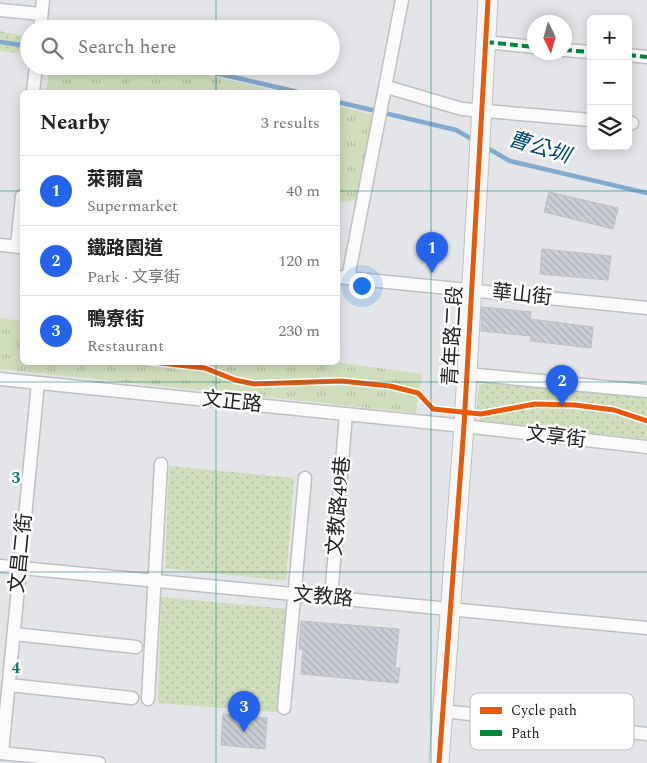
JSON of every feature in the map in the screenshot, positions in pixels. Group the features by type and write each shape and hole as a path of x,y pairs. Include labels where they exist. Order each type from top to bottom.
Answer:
{"street":[{"path":"41,20 43,0"},
{"path":"343,278 383,106 402,0"},
{"name":"青年路二段","path":"439,763 464,426 470,289 488,0"},
{"path":"0,10 41,14"},
{"path":"486,42 527,46"},
{"path":"572,51 587,52"},
{"path":"632,55 647,57"},
{"path":"33,90 35,75"},
{"path":"387,87 462,108 587,120"},
{"path":"0,245 20,247"},
{"name":"華山街","path":"343,278 470,289 647,308"},
{"path":"467,374 647,391"},
{"name":"文正路","path":"0,379 464,426"},
{"name":"文昌二街","path":"1,753 38,383"},
{"name":"文教路49巷","path":"331,598 346,414"},
{"name":"文享街","path":"464,426 647,447"},
{"path":"148,699 160,464"},
{"path":"284,708 305,478"},
{"name":"文教路","path":"0,566 647,628"},
{"path":"14,634 136,647"},
{"path":"9,685 132,698"},
{"path":"443,711 470,714"},
{"path":"634,733 647,734"},
{"path":"1,753 100,763"}],"green space":[{"path":"0,31 20,35 20,53 0,51"},
{"path":"49,75 208,75 272,90 46,90"},
{"path":"340,106 374,115 356,200 340,203"},
{"path":"0,318 20,321 20,365 340,365 340,363 422,374 416,413 0,369"},
{"path":"488,382 647,397 647,439 483,422 476,415 479,385"},
{"path":"169,466 294,478 286,581 165,568"},
{"path":"161,597 287,609 277,712 158,703"}],"building":[{"path":"549,192 618,208 613,229 544,212"},
{"path":"542,249 611,256 608,280 540,274"},
{"path":"482,307 531,312 530,319 593,327 591,348 530,341 531,336 481,331"},
{"path":"301,621 399,629 395,668 400,668 398,683 301,674 303,650 299,649"},
{"path":"223,714 267,718 265,749 221,745"}],"waterway":[{"name":"曹公圳","path":"0,42 20,45"},
{"name":"曹公圳","path":"224,75 289,90"},
{"name":"曹公圳","path":"340,102 456,130 475,141"},
{"name":"曹公圳","path":"484,146 510,161 647,193"}],"marked path":[{"path":"486,42 527,46"},
{"path":"572,51 587,52"},
{"path":"632,55 647,57"}],"cycle path":[{"path":"439,763 464,426 488,0"},
{"path":"178,365 205,368 235,380 254,384 341,381 390,386 418,393 433,409 481,414 535,404 575,405 614,410 647,421"}],"place":[{"name":"萊爾富","path":"432,273"},
{"name":"鐵路園道","path":"562,406"},
{"name":"鴨寮街","path":"244,732"}]}
